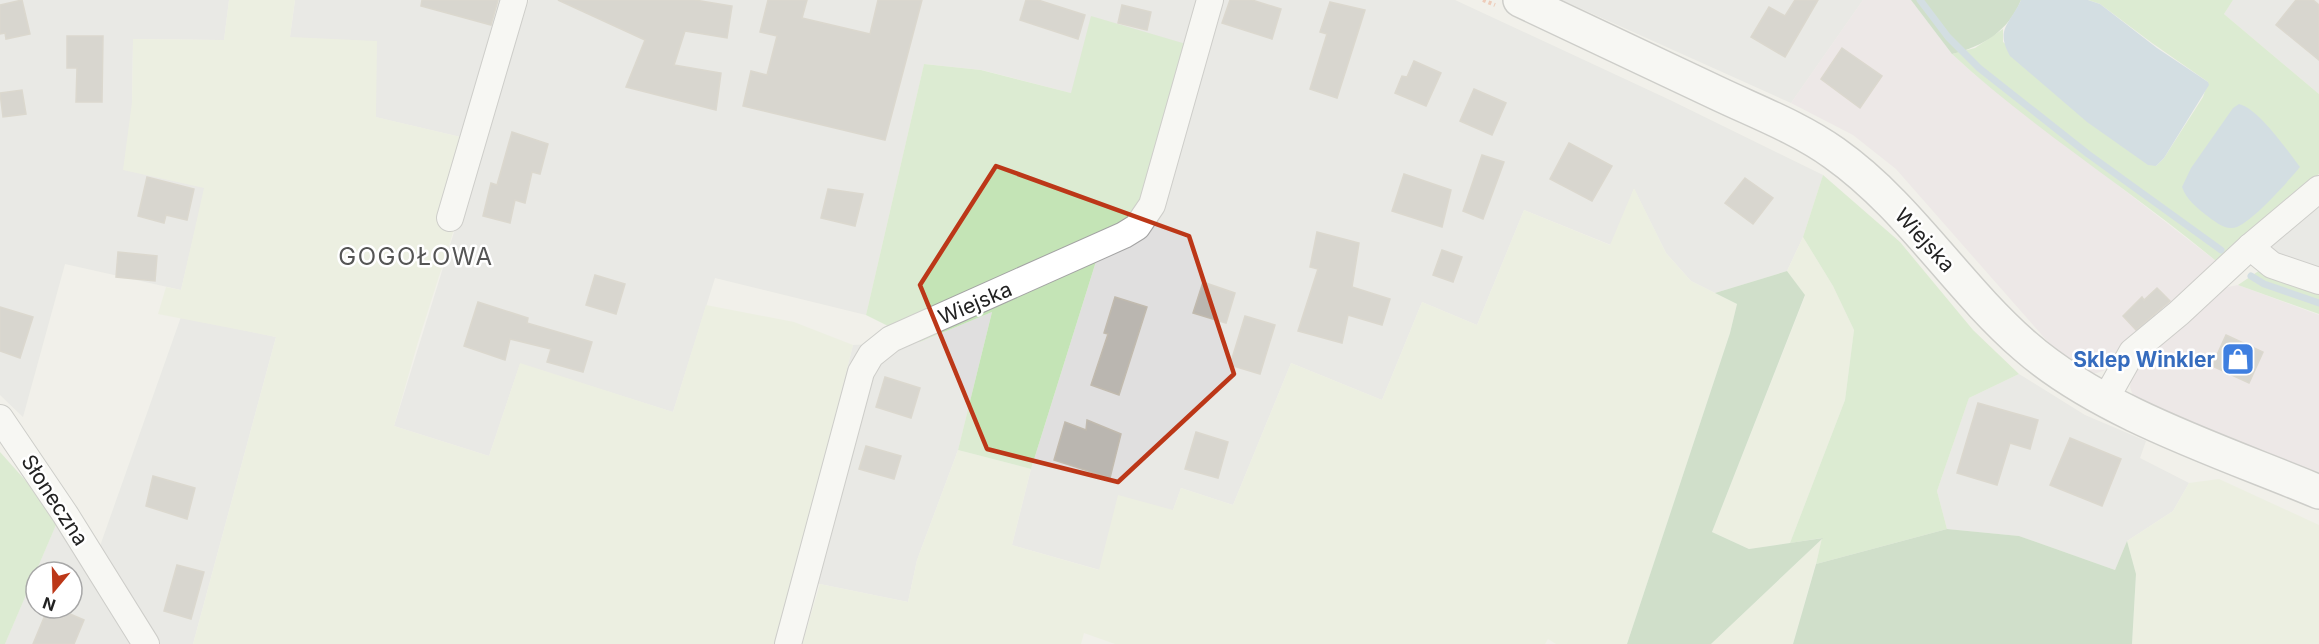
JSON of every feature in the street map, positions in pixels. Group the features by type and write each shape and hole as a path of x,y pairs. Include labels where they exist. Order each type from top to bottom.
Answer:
{"street":[{"path":"450,218 513,0"},
{"name":"Wiejska","path":"788,644 852,400 867,360 891,339 1013,286 1137,227 1152,205 1210,0"},
{"name":"Wiejska","path":"1520,0 1770,118 1832,151 1887,196 2019,341 2054,369 2105,400 2319,492"},
{"path":"2105,400 2132,352 2319,189"},
{"path":"2250,247 2272,265 2319,281"},
{"name":"Słoneczna","path":"0,418 65,514 146,644"}],"highlighted area":[{"path":"996,166 1189,236 1234,374 1118,482 987,449 920,285"}],"shaded area":[{"path":"0,0 229,0 224,40 133,39 132,102 205,188 181,290 65,264 23,417 0,395"},
{"path":"295,0 514,0 482,141 529,0 1198,0 1186,44 1071,93 982,70 924,64 866,315 715,278 673,412 520,364 489,456 394,426 482,142 375,117 290,37"},
{"path":"1220,0 1455,0 1670,100 1823,175 1803,237 1787,271 1715,293 1691,281 1666,253 1634,189 1611,245 1524,210 1477,325 1422,302 1382,400 1291,363 1233,505 1181,488 1173,510 1100,570 1012,545 1031,469 1098,255 1186,115"},
{"path":"1562,0 1863,0 1791,103"},
{"path":"1863,0 1911,0 1952,54 1974,74 2216,261 2103,371 2093,374 2080,370 2062,358 1896,169 1853,135 1791,103"},
{"path":"2233,0 2319,0 2319,94 2224,14"},
{"path":"2319,196 2319,274 2282,257 2265,243"},
{"path":"2238,285 2319,315 2319,477 2208,432 2133,396 2130,387 2133,361 2223,288"},
{"path":"992,312 958,450 917,560 908,602 820,584 792,589 853,345 920,342"},
{"path":"181,317 276,337 193,644 160,644 100,546"},
{"path":"2019,374 2085,415 2146,441 2140,458 2189,483 2173,511 2127,541 2115,570 2019,536 1947,529 1937,491 1969,398"},
{"path":"59,518 139,644 5,644 24,600 24,620 84,620 84,560 41,560"}],"green space":[{"path":"229,0 295,0 290,37 377,41 376,117 482,142 418,342 394,426 489,456 520,363 673,412 706,305 794,322 853,345 792,589 775,644 193,644 276,337 158,314 166,287 181,290 204,188 123,170 132,102 133,39 224,40"},
{"path":"1911,0 2021,0 2016,11 1994,36 1974,47 1952,54"},
{"path":"2088,0 2233,0 2224,14 2319,94 2319,174 2216,261 2049,134 1983,82 1952,54 1975,48 2003,29 2003,42 2156,166 2164,158 2203,97 2208,82 2100,4"},
{"path":"1091,16 1186,44 1186,115 1158,222 1098,255 1031,469 958,450 992,312 920,342 866,315 924,64 981,70 1071,93"},
{"path":"1823,175 1900,242 1973,330 2019,374 1969,398 1937,491 1947,529 1816,564 1822,538 1790,543 1845,400 1854,330 1833,286 1803,237"},
{"path":"1634,188 1666,253 1691,281 1737,304 1730,333 1627,644 1556,644 1548,639 1545,644 1115,644 1084,633 1081,644 802,644 820,584 908,602 917,560 958,450 1031,469 1012,545 1099,570 1118,495 1173,510 1181,488 1233,505 1291,363 1382,400 1422,302 1477,325 1524,210 1610,245"},
{"path":"1803,237 1833,286 1854,330 1845,400 1790,543 1749,549 1712,532 1805,296 1787,271"},
{"path":"2263,268 2319,291 2319,314 2238,285"},
{"path":"1787,271 1805,295 1712,532 1749,549 1823,538 1711,644 1627,644 1730,333 1737,304 1715,293"},
{"path":"0,452 59,518 41,560 24,560 24,600 5,644 0,644"},
{"path":"2219,479 2319,525 2319,644 2132,644 2136,574 2127,541 2173,511 2189,483"},
{"path":"1947,529 2019,536 2115,570 2127,541 2136,574 2132,644 1793,644 1816,564"},
{"path":"1823,538 1793,644 1711,644"}],"water":[{"path":"2021,0 2088,0 2100,4 2157,48 2208,82 2209,85 2164,158 2156,166 2148,165 2087,122 2010,56 2004,33"},
{"path":"2239,104 2247,107 2264,122 2300,167 2257,213 2247,221 2231,228 2224,227 2199,209 2182,187 2191,168 2233,108"}],"building":[{"path":"22,0 30,34 6,39 5,33 0,34 0,5"},
{"path":"422,0 498,0 491,25 421,6"},
{"path":"558,0 695,0 732,6 727,38 685,31 674,65 721,73 716,110 626,87 645,40"},
{"path":"768,0 807,0 802,18 870,34 878,0 922,0 885,140 743,106 751,71 767,75 777,36 760,32"},
{"path":"1026,0 1038,0 1085,15 1078,39 1020,20"},
{"path":"1230,0 1252,0 1281,9 1272,39 1222,23"},
{"path":"1795,0 1818,0 1785,57 1751,37 1769,7 1785,16"},
{"path":"2296,0 2313,0 2319,5 2319,60 2276,25"},
{"path":"1330,2 1365,10 1337,98 1310,89 1327,34 1320,32"},
{"path":"1122,5 1151,12 1147,30 1118,23"},
{"path":"67,36 103,36 102,102 76,102 77,68 67,68"},
{"path":"1842,48 1882,76 1860,108 1821,79"},
{"path":"1414,61 1441,73 1426,106 1395,93 1402,76 1407,77"},
{"path":"1474,89 1506,103 1492,135 1460,121"},
{"path":"22,90 26,114 3,117 0,93"},
{"path":"512,132 548,144 540,174 532,172 525,203 515,200 510,223 483,216 491,183 497,185"},
{"path":"1569,143 1612,166 1592,201 1550,179"},
{"path":"1482,155 1504,162 1483,219 1463,211"},
{"path":"1404,174 1451,190 1442,227 1392,211"},
{"path":"147,177 194,189 187,220 166,215 164,223 138,216"},
{"path":"1745,178 1773,198 1753,224 1725,203"},
{"path":"828,189 863,194 855,226 821,218"},
{"path":"1317,232 1359,243 1352,287 1390,299 1382,325 1348,315 1342,343 1298,331 1318,269 1310,267"},
{"path":"1442,250 1462,257 1453,282 1433,275"},
{"path":"118,252 157,256 155,281 116,277"},
{"path":"595,275 625,284 616,314 586,305"},
{"path":"1203,282 1235,293 1226,323 1193,313"},
{"path":"2157,288 2170,301 2136,330 2123,316 2142,297 2144,300"},
{"path":"1115,297 1147,307 1119,395 1091,385 1108,334 1104,333"},
{"path":"478,302 528,318 527,323 592,342 583,372 547,362 551,349 510,339 505,360 464,346"},
{"path":"0,307 33,317 20,358 0,351"},
{"path":"1245,316 1275,325 1260,374 1230,365"},
{"name":"Sklep Winkler","path":"2226,335 2263,352 2249,383 2212,366"},
{"path":"885,377 920,388 911,418 876,407"},
{"path":"1978,403 2038,420 2030,449 2010,443 1997,485 1957,473"},
{"path":"1087,420 1121,434 1110,478 1054,460 1065,422 1086,430"},
{"path":"1196,432 1228,442 1218,478 1185,469"},
{"path":"2070,438 2121,459 2102,506 2050,485"},
{"path":"866,446 901,456 894,479 859,469"},
{"path":"153,476 195,488 187,519 146,506"},
{"path":"177,565 204,572 191,619 164,611"},
{"path":"43,620 84,620 74,644 33,644"}],"waterway":[{"path":"1920,0 1948,37 1979,68 2088,154 2221,250"},
{"path":"2251,276 2264,284 2319,303"}],"place":[{"name":"Sklep Winkler","path":"2238,359"}],"district":[{"name":"GOGOŁOWA","path":"416,256"}]}
